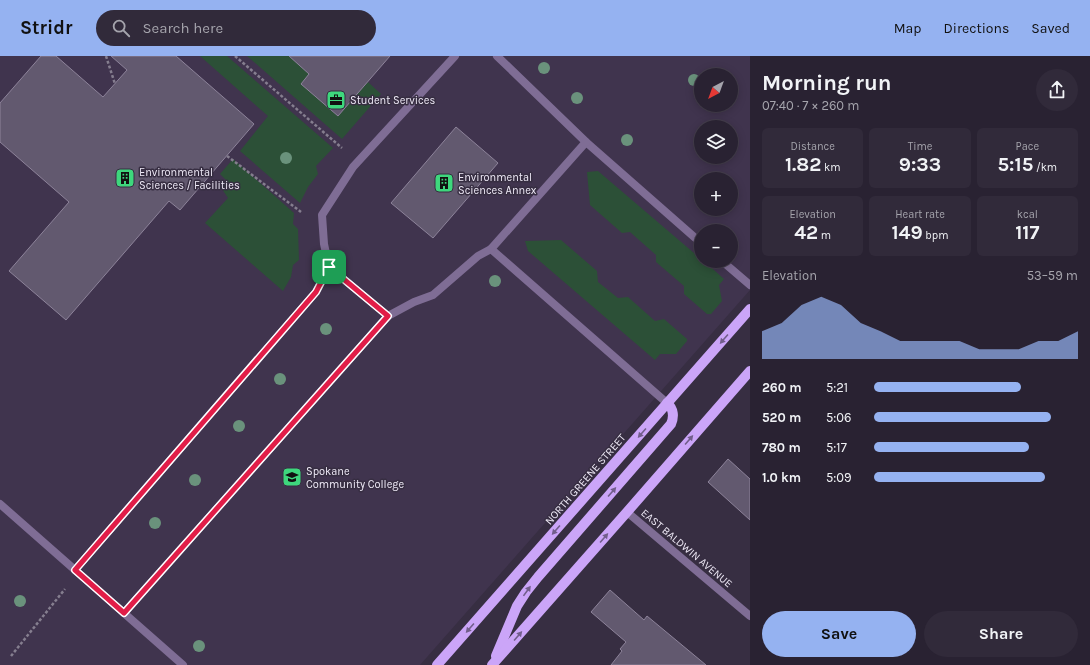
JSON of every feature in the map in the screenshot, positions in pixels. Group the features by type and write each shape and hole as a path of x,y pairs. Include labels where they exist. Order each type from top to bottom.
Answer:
{"main road":[{"name":"NORTH GREENE STREET","path":"437,665 750,309"},
{"path":"493,665 749,373"},
{"path":"493,665 517,606 526,592 538,576 671,424 673,412 668,403"}],"street":[{"path":"388,316 329,267 324,244 322,215 353,167 455,56"},
{"path":"497,56 586,142 694,236"},
{"path":"124,613 388,316 414,302 433,295 478,256 491,249 586,142"},
{"path":"491,249 668,403"},
{"path":"75,570 316,292 329,267"},
{"path":"730,268 750,285"},
{"path":"0,504 183,665"},
{"name":"EAST BALDWIN AVENUE","path":"627,512 750,616"}],"path":[{"path":"106,56 115,84"},
{"path":"235,56 342,148"},
{"path":"227,156 301,212"},
{"path":"11,656 65,589"}],"shaded area":[{"name":"Spokane Community College","path":"0,56 750,56 750,290 420,665 0,665"}],"green space":[{"path":"200,56 227,56 333,148 316,166 318,174 308,187 300,203 240,151 268,116"},
{"path":"247,56 289,56 309,74 301,84 338,116 368,82 381,94 342,139"},
{"path":"233,159 294,213 293,224 298,229 299,260 293,265 291,277 283,291 205,223 228,198 222,189 226,180 220,174"},
{"path":"598,171 694,253 694,268 712,268 724,279 719,285 722,301 711,314 707,314 684,294 684,286 656,262 656,255 630,232 622,233 590,205 587,172"},
{"path":"561,240 597,271 598,282 618,298 628,297 655,321 664,319 687,339 676,354 660,354 655,360 528,251 525,241"}],"building":[{"name":"Environmental Sciences / Facilities","path":"41,56 56,56 103,97 127,70 111,56 176,56 254,124 180,210 169,201 66,320 9,271 69,202 0,142 0,103"},
{"name":"Student Services","path":"289,56 390,56 338,116 301,84 309,74"},
{"name":"Environmental Sciences Annex","path":"456,127 498,163 433,238 391,203"},
{"path":"728,459 750,479 750,520 708,482"},
{"path":"610,590 644,620 647,616 706,665 611,665 622,651 620,649 626,642 591,612"}],"place":[{"name":"Student Services","path":"336,100"},
{"name":"Environmental Sciences / Facilities","path":"125,178"},
{"name":"Environmental Sciences Annex","path":"444,183"},
{"name":"Spokane Community College","path":"292,477"}],"route":[{"path":"329,267 388,316 124,613 75,570 316,292 329,267"}]}
